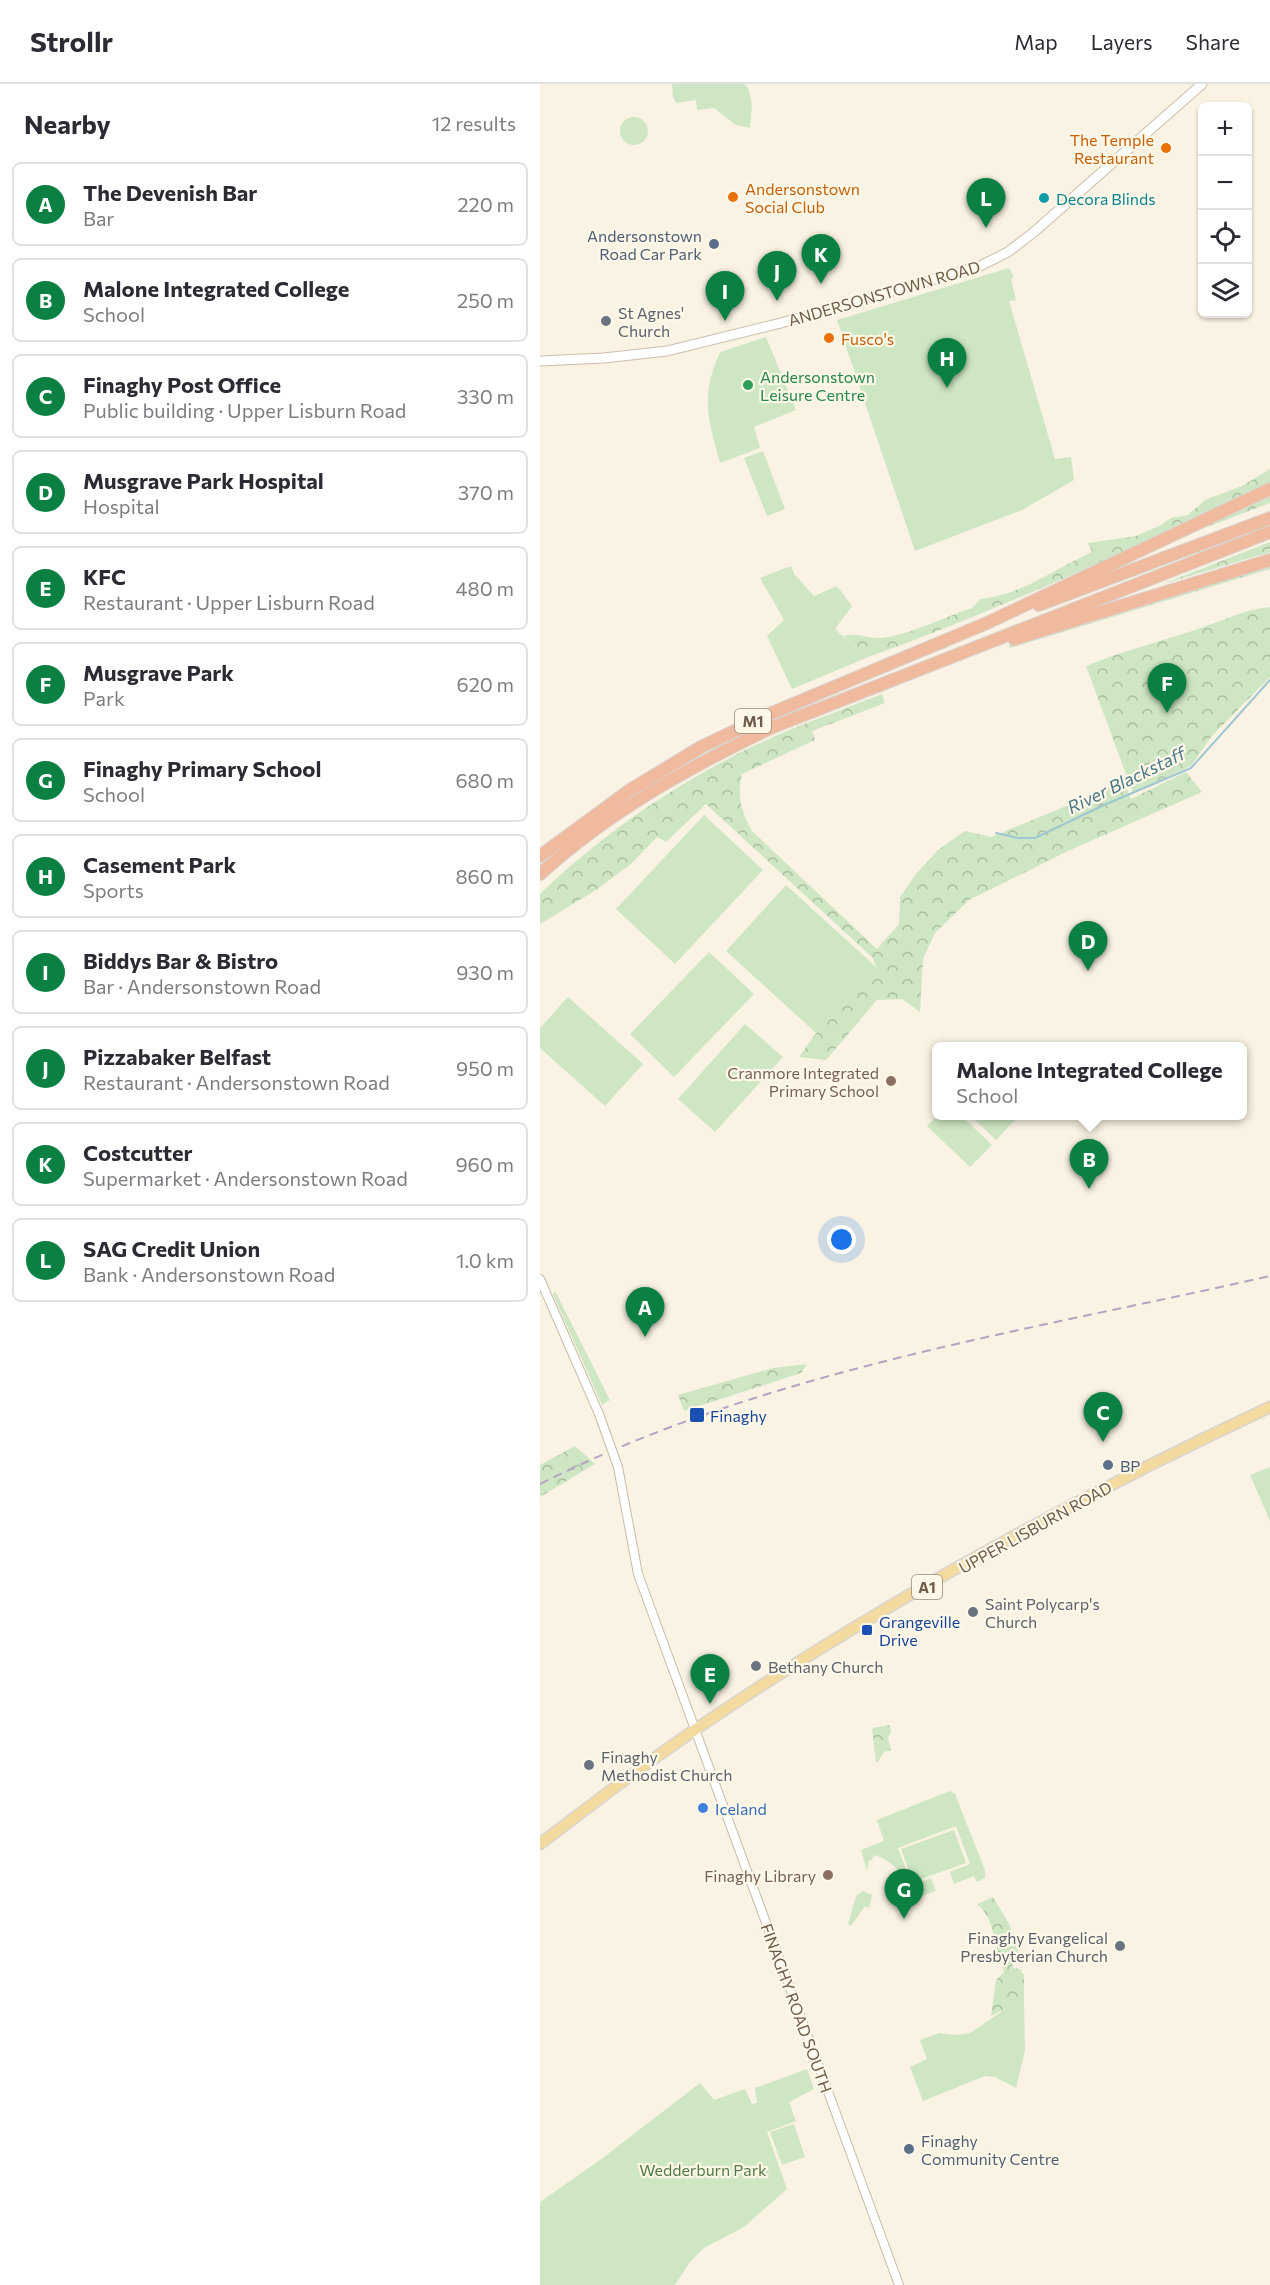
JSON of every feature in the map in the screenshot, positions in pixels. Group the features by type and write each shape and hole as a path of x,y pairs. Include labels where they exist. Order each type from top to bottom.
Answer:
{"highway":[{"path":"987,623 1270,489"},
{"name":"M1","path":"540,856 630,790 701,747 772,713 987,623 1160,561 1270,518"},
{"name":"M1","path":"540,874 604,822 699,762 838,700 1270,532"},
{"name":"M1","path":"974,648 1033,634 1270,561"}],"main road":[{"name":"ANDERSONSTOWN ROAD","path":"540,361 594,359 667,351 767,327 980,266 1008,252 1034,232 1202,84"},
{"name":"UPPER LISBURN ROAD","path":"540,1844 695,1730 818,1651 1008,1539 1128,1476 1270,1407"}],"street":[{"name":"FINAGHY ROAD SOUTH","path":"540,1280 599,1414 618,1467 635,1564 899,2285"}],"green space":[{"path":"672,84 744,84 748,87 752,105 750,128 736,125 714,108 697,110 696,100 676,103"},
{"path":"634,117 644,121 648,131 644,141 634,145 624,141 620,131 624,121"},
{"path":"1009,268 1014,277 1011,279 1016,300 1009,301 1055,459 1071,457 1074,480 1022,510 915,551 837,320"},
{"name":"Andersonstown Leisure Centre","path":"766,337 796,410 754,427 760,448 720,463 708,408 708,395 714,368 720,352"},
{"path":"763,451 785,509 767,516 744,458"},
{"path":"1270,469 1270,484 1070,576 918,639 866,658 843,636 890,637 972,608 980,599 995,597 1024,587 1092,552 1088,543 1136,536 1171,518 1188,515 1205,500 1242,486"},
{"path":"1270,495 1270,503 1176,539"},
{"path":"1270,542 1270,552 1160,585"},
{"path":"1270,563 1270,569 1010,648 1009,645"},
{"path":"791,566 795,575 814,596 837,586 852,606 835,629 866,658 792,689 767,636 784,620 760,578"},
{"path":"1270,607 1270,677 1211,737 1191,766 1133,793 1086,666 1242,613"},
{"path":"882,694 885,703 812,731 815,740 742,774 740,789 745,817 752,831 877,949 899,924 900,897 916,874 938,850 965,831 991,837 1124,782 1131,799 1186,772 1202,792 1068,851 969,900 935,933 923,959 920,1012 902,999 877,1000 826,1060 799,1057 816,1033 876,967 873,958 706,804 666,842 657,837 631,864 596,890 540,924 540,894 621,825 681,786 743,751 788,730"},
{"path":"704,815 763,870 675,964 616,909"},
{"path":"786,885 876,967 816,1033 726,951"},
{"path":"709,952 754,994 674,1077 630,1034"},
{"path":"568,997 643,1064 605,1106 540,1048 540,1028"},
{"path":"745,1024 783,1057 715,1132 678,1099"},
{"path":"933,1120 966,1120 992,1145 970,1167 927,1126"},
{"path":"975,1120 1015,1120 996,1140"},
{"path":"555,1291 610,1400 602,1405 553,1294"},
{"path":"807,1364 801,1373 684,1411 678,1395 773,1368"},
{"path":"575,1446 595,1464 540,1497 540,1465"},
{"path":"1270,1467 1270,1521 1250,1475"},
{"path":"890,1725 891,1732 888,1738 891,1750 884,1752 876,1762 872,1728"},
{"path":"950,1791 955,1794 985,1870 985,1878 977,1882 974,1876 954,1884 950,1872 970,1864 956,1826 898,1848 912,1885 931,1878 936,1891 913,1899 907,1884 894,1866 874,1855 872,1860 869,1860 867,1871 861,1850 884,1841 877,1820"},
{"path":"954,1830 966,1863 913,1882 901,1849"},
{"path":"863,1891 872,1895 869,1908 865,1906 851,1926 848,1924 856,1896"},
{"path":"993,1897 1016,1941 1018,1957 1012,1961 1013,1968 1020,1969 1024,1975 1024,2005 1007,2008 991,2016 996,1980 1004,1972 989,1920 977,1904"},
{"path":"1024,2005 1025,2050 1016,2088 995,2077 985,2076 923,2101 910,2067 927,2059 920,2040 939,2033 955,2035 970,2033 1007,2008"},
{"name":"Wedderburn Park","path":"807,2069 814,2089 789,2102 796,2121 767,2132 787,2189 744,2227 704,2248 690,2262 675,2285 540,2285 540,2202 600,2160 700,2083 714,2100 745,2089 752,2104 757,2103 755,2088"},
{"path":"794,2124 805,2157 782,2165 770,2132"}],"waterway":[{"name":"River Blackstaff","path":"996,833 1018,838 1035,838 1104,805 1191,768 1270,680"}],"railway":[{"path":"540,1484 627,1444 716,1411 806,1382 991,1336 1270,1276"}],"place":[{"name":"The Temple Restaurant","path":"1166,148"},
{"name":"Andersonstown Social Club","path":"733,197"},
{"name":"Decora Blinds","path":"1044,198"},
{"name":"SAG Credit Union","path":"986,228"},
{"name":"Andersonstown Road Car Park","path":"714,244"},
{"name":"Costcutter","path":"821,284"},
{"name":"Pizzabaker Belfast","path":"777,301"},
{"name":"St Agnes' Church","path":"606,321"},
{"name":"Biddys Bar & Bistro","path":"725,321"},
{"name":"Fusco's","path":"829,338"},
{"name":"Andersonstown Leisure Centre","path":"748,385"},
{"name":"Casement Park","path":"947,388"},
{"name":"Musgrave Park","path":"1167,713"},
{"name":"Musgrave Park Hospital","path":"1088,971"},
{"name":"Cranmore Integrated Primary School","path":"891,1081"},
{"name":"Malone Integrated College","path":"1089,1189"},
{"name":"The Devenish Bar","path":"645,1337"},
{"name":"Finaghy","path":"697,1415"},
{"name":"Finaghy Post Office","path":"1103,1442"},
{"name":"BP","path":"1108,1465"},
{"name":"Saint Polycarp's Church","path":"973,1612"},
{"name":"Grangeville Drive","path":"867,1630"},
{"name":"Bethany Church","path":"756,1666"},
{"name":"KFC","path":"710,1704"},
{"name":"Finaghy Methodist Church","path":"589,1765"},
{"name":"Iceland","path":"703,1808"},
{"name":"Finaghy Library","path":"828,1875"},
{"name":"Finaghy Primary School","path":"904,1919"},
{"name":"Finaghy Evangelical Presbyterian Church","path":"1120,1946"},
{"name":"Finaghy Community Centre","path":"909,2149"}]}
